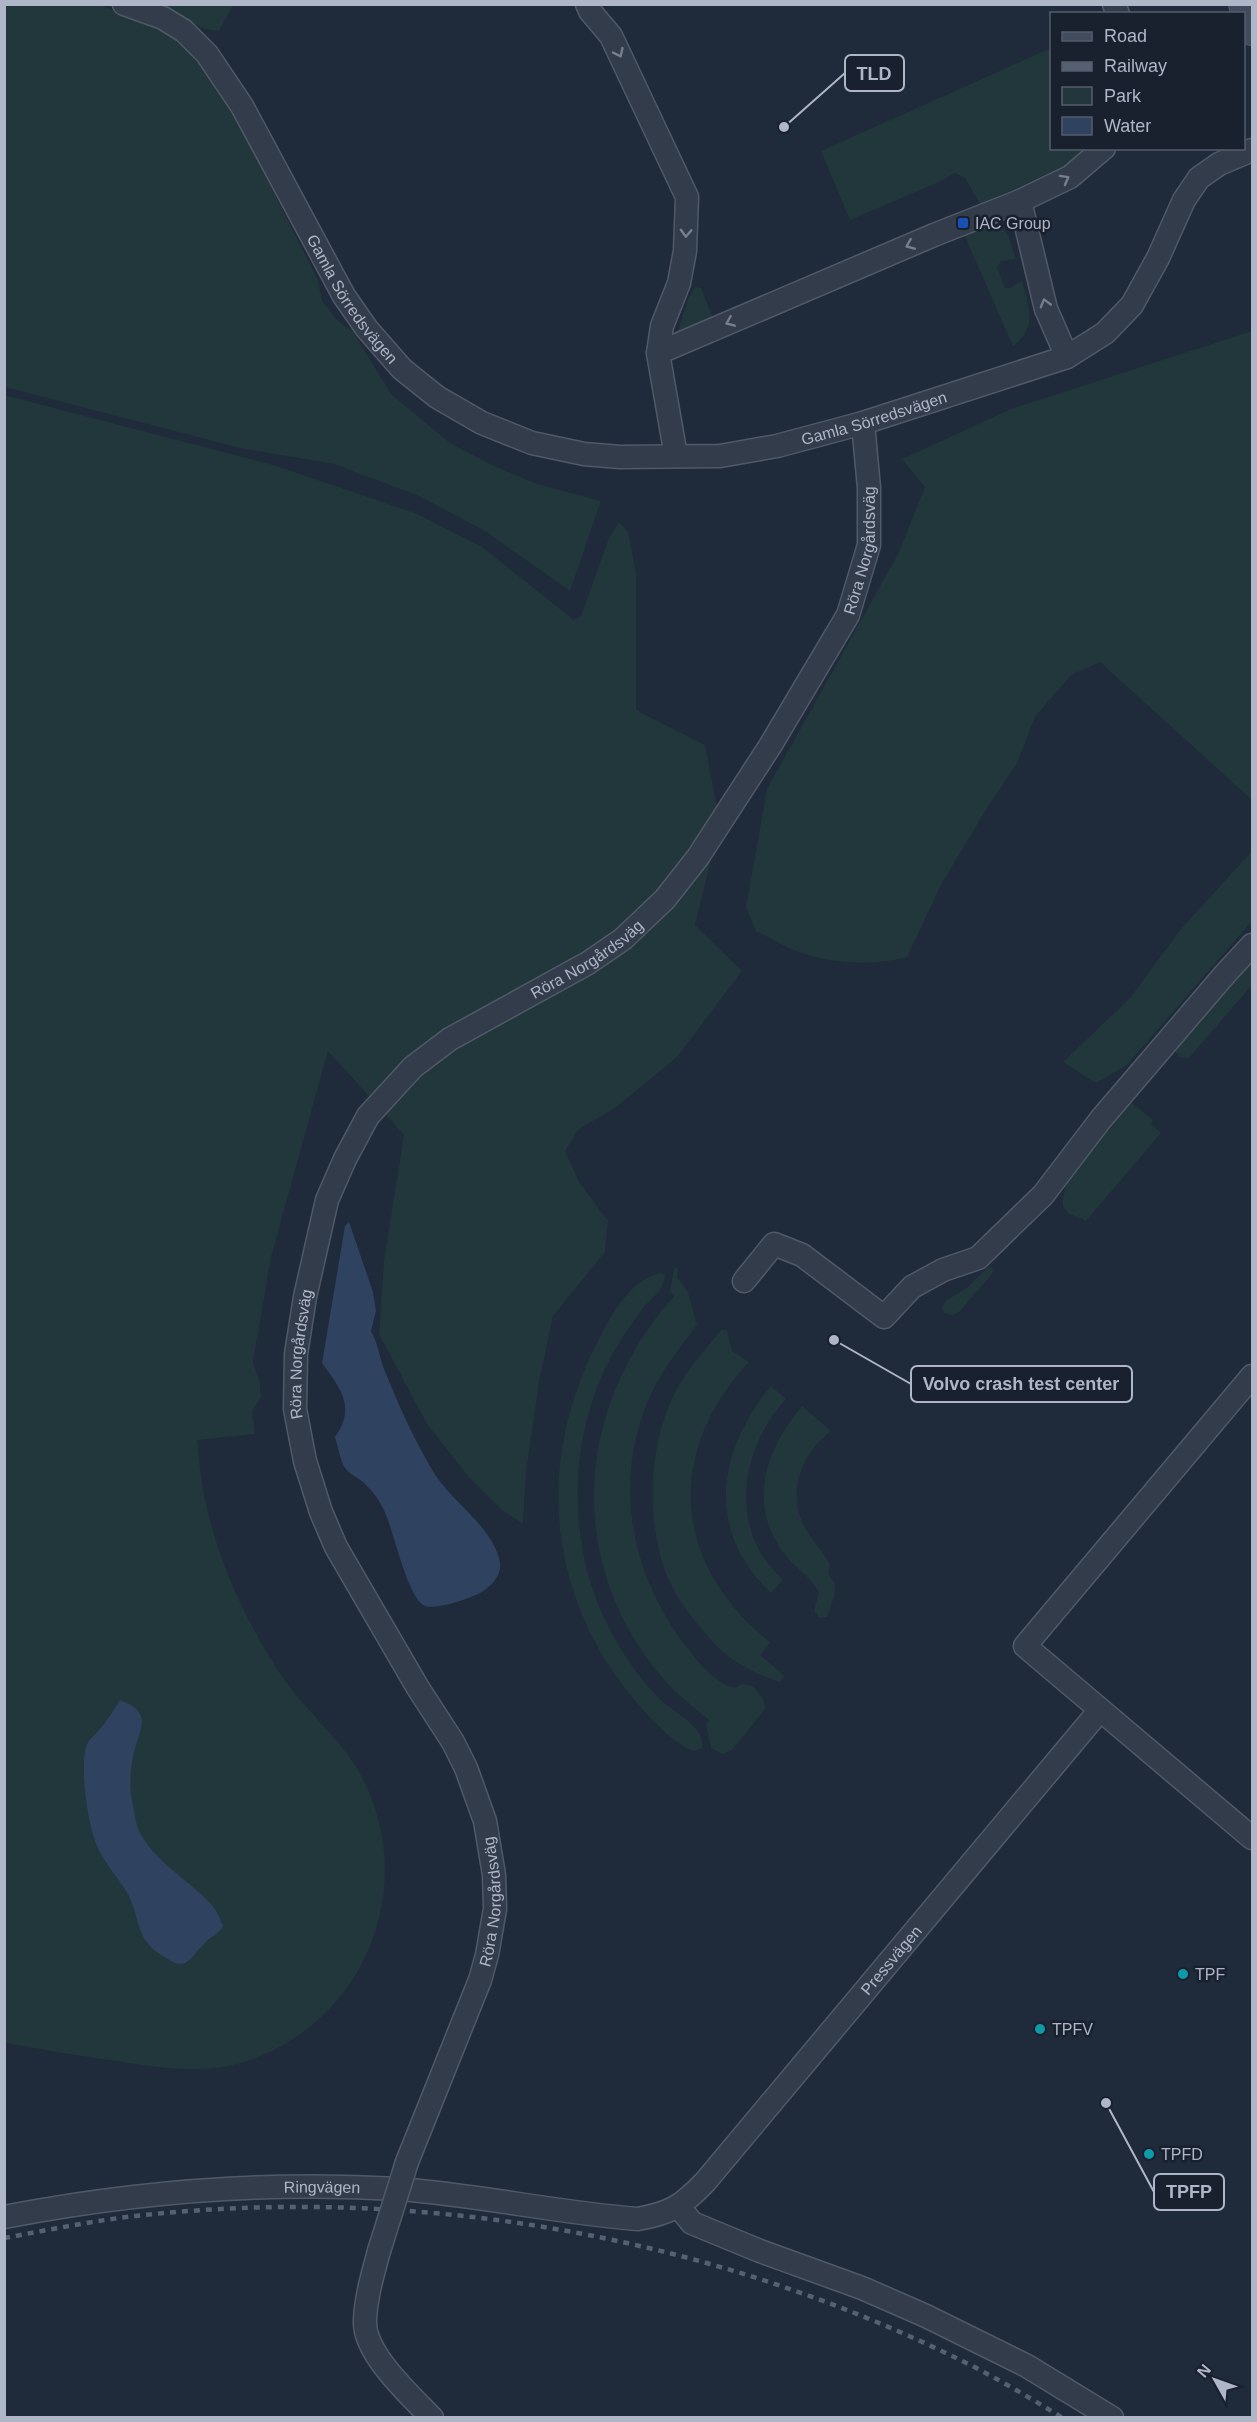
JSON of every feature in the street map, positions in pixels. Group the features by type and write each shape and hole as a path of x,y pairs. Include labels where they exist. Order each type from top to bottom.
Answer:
{"street":[{"name":"Gamla Sörredsvägen","path":"124,4 163,18 191,37 207,54 242,106 344,296 378,342 415,381 482,423 549,448 609,456 720,456 766,448 863,423 1067,357 1105,333 1132,305 1158,258 1184,200 1199,178 1219,164 1252,150"},
{"path":"587,4 611,36 687,197 685,251 679,283 662,326 658,353 676,456"},
{"path":"1245,4 1252,29"},
{"path":"658,353 934,235 1020,201 1070,177 1102,150"},
{"path":"1020,201 1046,309 1067,357"},
{"name":"Röra Norgårdsväg","path":"432,2418 393,2377 375,2353 364,2322 379,2251 407,2162 480,1980 495,1909 494,1875 485,1821 453,1742 418,1688 336,1546 321,1512 305,1461 296,1409 296,1354 305,1297 327,1200 345,1159 368,1116 389,1091 413,1067 450,1039 588,963 623,939 665,899 698,857 770,746 848,615 869,545 869,488 863,423"},
{"path":"744,1281 774,1244 802,1255 884,1317 912,1287 942,1270 978,1258 1043,1195 1101,1119 1252,945"},
{"path":"1252,1376 1025,1646 1252,1838"},
{"name":"Pressvägen","path":"638,2219 662,2214 678,2207 705,2182 1100,1710"},
{"name":"Ringvägen","path":"4,2217 143,2196 202,2190 326,2186 399,2189 477,2197 638,2219"},
{"path":"678,2207 692,2223 760,2251 862,2288 926,2316 1027,2366 1112,2418"}],"green space":[{"path":"4,5 100,5 163,28 186,48 209,75 233,112 318,280 322,301 339,322 352,330 391,394 450,443 494,466 537,484 601,501 570,591 485,531 419,496 334,464 240,448 5,387"},
{"path":"153,5 233,5 219,31 205,29"},
{"path":"1050,48 1050,150 1085,150 1068,165 980,204 965,178 955,173 850,220 821,151"},
{"path":"985,225 999,227 1010,239 1016,259 1001,261 997,267 1005,288 1010,288 1022,281 1027,299 1029,324 1021,339 1013,346 965,237 965,234"},
{"path":"695,287 701,288 714,320 677,334 688,299"},
{"path":"1252,331 1252,800 1100,662 1071,675 1035,717 1017,763 942,883 907,957 868,963 827,960 796,951 756,931 746,907 767,789 898,554 925,487 902,459 1011,409"},
{"path":"4,395 273,465 415,513 482,547 574,620 581,616 609,538 619,522 628,531 636,573 636,710 705,745 720,823 695,925 742,971 677,1057 615,1108 579,1129 565,1151 579,1182 608,1221 605,1252 553,1316 539,1382 526,1471 523,1524 502,1510 468,1476 427,1424 379,1334 384,1261 404,1135 328,1051 271,1257 253,1362 260,1384 261,1397 252,1411 255,1434 197,1440 208,1514 234,1590 258,1638 286,1682 336,1740 362,1777 379,1821 385,1866 381,1911 367,1952 345,1990 315,2023 277,2048 219,2068 160,2067 5,2043"},
{"path":"1252,851 1252,921 1127,1065 1096,1083 1063,1062 1130,998 1181,929"},
{"path":"1252,956 1252,985 1188,1059 1180,1057 1174,1050"},
{"path":"1128,1100 1153,1120 1151,1124 1161,1133 1086,1221 1068,1213 1063,1206 1071,1168"},
{"path":"989,1266 993,1269 992,1274 959,1312 953,1315 944,1313 942,1307 947,1300 968,1287"},
{"path":"674,1268 678,1268 677,1277 688,1292 697,1325 661,1376 639,1425 630,1488 632,1519 638,1550 648,1580 679,1637 711,1675 719,1681 735,1688 742,1684 753,1686 763,1698 765,1709 732,1750 722,1754 711,1748 706,1724 709,1720 662,1677 626,1625 606,1578 596,1529 594,1480 602,1431 618,1384 642,1338 674,1296 670,1292"},
{"path":"660,1273 665,1275 662,1287 643,1308 622,1338 595,1393 586,1422 581,1452 578,1514 588,1574 608,1626 627,1659 650,1689 700,1734 702,1748 694,1751 678,1743 653,1720 633,1698 604,1657 582,1614 567,1569 560,1523 559,1476 566,1429 579,1383 617,1307 640,1282"},
{"path":"721,1330 727,1330 732,1351 749,1362 722,1397 703,1433 693,1470 691,1507 698,1544 714,1579 738,1612 770,1642 760,1655 785,1676 779,1682 733,1660 696,1623 669,1581 659,1551 655,1529 653,1483 655,1460 665,1416 683,1379"},
{"path":"771,1386 786,1399 773,1415 755,1450 746,1489 751,1529 758,1548 783,1580 771,1593 750,1569 736,1544 728,1517 726,1491 730,1464 739,1437 753,1411"},
{"path":"802,1406 831,1431 806,1460 798,1484 797,1496 802,1522 830,1565 828,1574 835,1583 834,1597 827,1617 819,1618 814,1611 819,1593 816,1587 786,1557 771,1532 765,1513 764,1494 771,1457 779,1439"}],"water":[{"path":"349,1222 373,1292 376,1311 371,1331 402,1410 436,1476 483,1528 497,1551 500,1563 499,1573 494,1582 482,1592 436,1607 425,1606 413,1591 382,1506 367,1485 347,1470 335,1437 344,1416 344,1398 322,1363 345,1226"},
{"path":"120,1700 138,1710 142,1723 133,1756 130,1781 138,1829 162,1861 212,1905 223,1926 183,1964 178,1964 157,1952 145,1939 129,1896 100,1852 91,1826 85,1786 86,1748 88,1742 105,1723"}],"railway":[{"path":"4,2238 135,2216 240,2208 345,2208 449,2215 554,2229 656,2250 758,2278 856,2314 966,2363 1063,2418"}],"place":[{"name":"TLD","path":"784,127"},
{"name":"IAC Group","path":"963,223"},
{"name":"Volvo crash test center","path":"834,1340"},
{"name":"TPF","path":"1183,1974"},
{"name":"TPFV","path":"1040,2029"},
{"name":"TPFP","path":"1106,2103"},
{"name":"TPFD","path":"1149,2154"}]}
